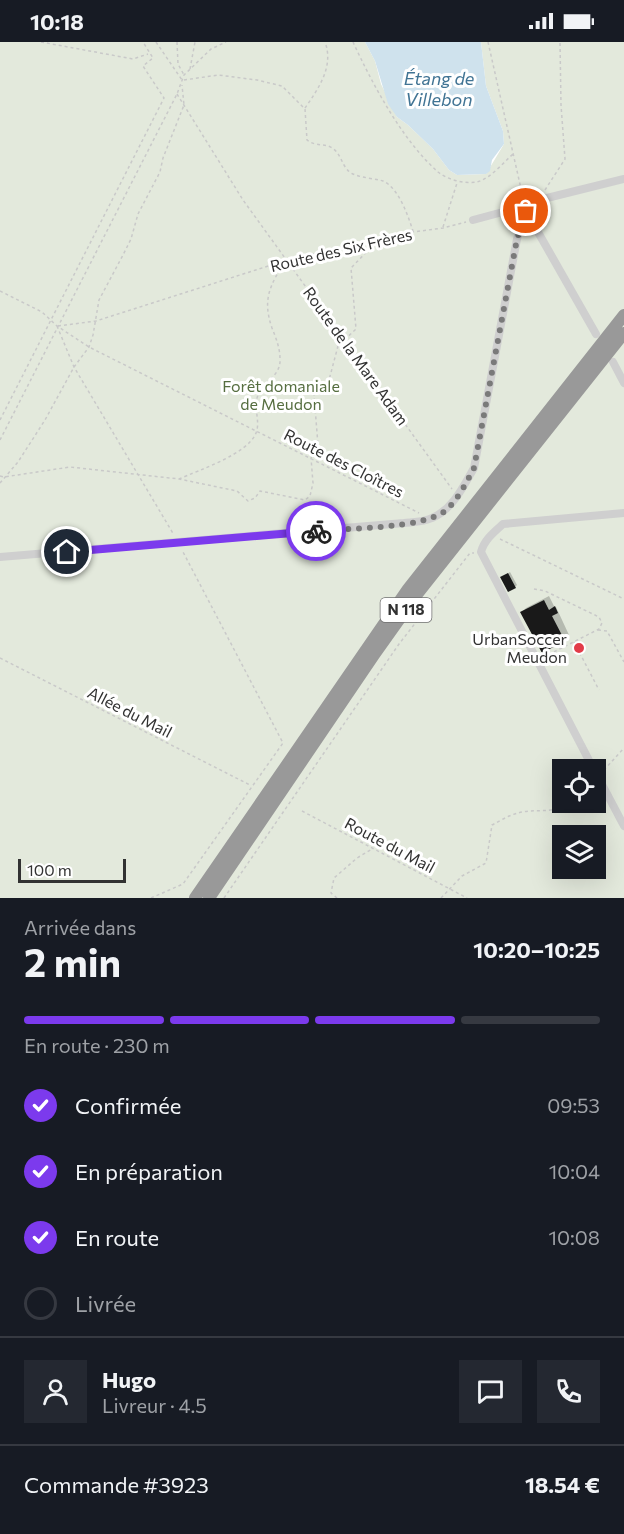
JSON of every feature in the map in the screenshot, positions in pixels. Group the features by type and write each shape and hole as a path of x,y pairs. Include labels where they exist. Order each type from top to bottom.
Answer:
{"highway":[{"name":"N 118","path":"195,898 408,589 624,315"},
{"name":"N 118","path":"209,898 418,593 624,333"}],"street":[{"path":"473,220 499,213 526,211 543,199 624,179"},
{"path":"526,211 596,334"},
{"path":"0,557 404,524 431,519 444,511 457,498 474,468 517,239 526,211"},
{"path":"613,362 624,383"},
{"path":"589,759 481,552 491,534 503,524 624,513"},
{"path":"606,792 624,826"}],"path":[{"path":"41,42 134,59 150,53"},
{"path":"0,420 164,98 142,66 153,58 142,42"},
{"path":"156,42 183,80"},
{"path":"177,42 178,64 184,75"},
{"path":"190,69 191,53 195,42"},
{"path":"0,483 18,462 45,420 74,367 89,347 99,300 131,239 138,214 160,172 163,158 184,105 181,88 184,75 211,49 226,42"},
{"path":"325,42 330,54 322,84 305,109 307,140 314,145 330,146 337,152 342,166 353,174 385,182 404,204 413,232"},
{"path":"352,42 392,116 439,173 457,182 477,182 490,175 513,153"},
{"path":"488,42 526,211"},
{"path":"543,199 543,194 566,159 561,105 560,42"},
{"path":"183,80 218,75 257,80 282,86 305,109"},
{"path":"0,440 183,80"},
{"name":"Route de la Mare Adam","path":"177,94 243,200 457,498"},
{"path":"443,228 457,182"},
{"name":"Route des Six Frères","path":"57,326 96,321 286,260 473,220"},
{"path":"0,476 70,467 179,479 237,491 248,501 255,498 260,491 305,500 309,496 313,483 311,458 318,445 315,396 328,380 338,346 356,328 351,268 378,240"},
{"path":"179,479 230,456 250,442 257,431 255,406 259,393 278,373 281,362 270,323 267,301 270,287 286,260"},
{"name":"Route des Cloîtres","path":"0,291 42,312 57,326 89,347 431,519"},
{"path":"491,534 624,599"},
{"path":"224,898 399,644 470,553 481,552"},
{"path":"534,589 545,591 599,617 602,623 596,630 538,661"},
{"path":"596,630 607,632 624,662"},
{"path":"574,642 599,690"},
{"name":"Allée du Mail","path":"0,658 251,786"},
{"path":"152,898 183,884 283,743"},
{"path":"606,764 624,748"},
{"path":"441,898 462,876 486,863 492,825 519,812 552,809"},
{"name":"Route du Mail","path":"302,811 466,898"},
{"path":"337,898 331,894 334,878 357,858 372,849"}],"green space":[{"name":"Forêt domaniale de Meudon","path":"0,42 365,42 397,117 433,149 449,170 457,175 486,174 504,144 503,131 486,86 481,42 624,42 624,898 0,898"}],"water":[{"name":"Étang de Villebon","path":"365,42 481,42 486,86 503,131 504,144 492,160 490,171 486,174 457,175 449,170 433,149 397,117 388,104 375,61"}],"building":[{"path":"508,573 516,588 508,592 500,577"},
{"path":"544,600 549,610 555,606 558,613 552,616 565,641 542,653 520,612"}],"way so far":[{"path":"316,531 404,524 431,519 444,511 457,498 474,468 517,239 526,211"}],"place":[{"name":"UrbanSoccer Meudon","path":"579,648"}],"route":[{"path":"67,552 316,531"}]}
